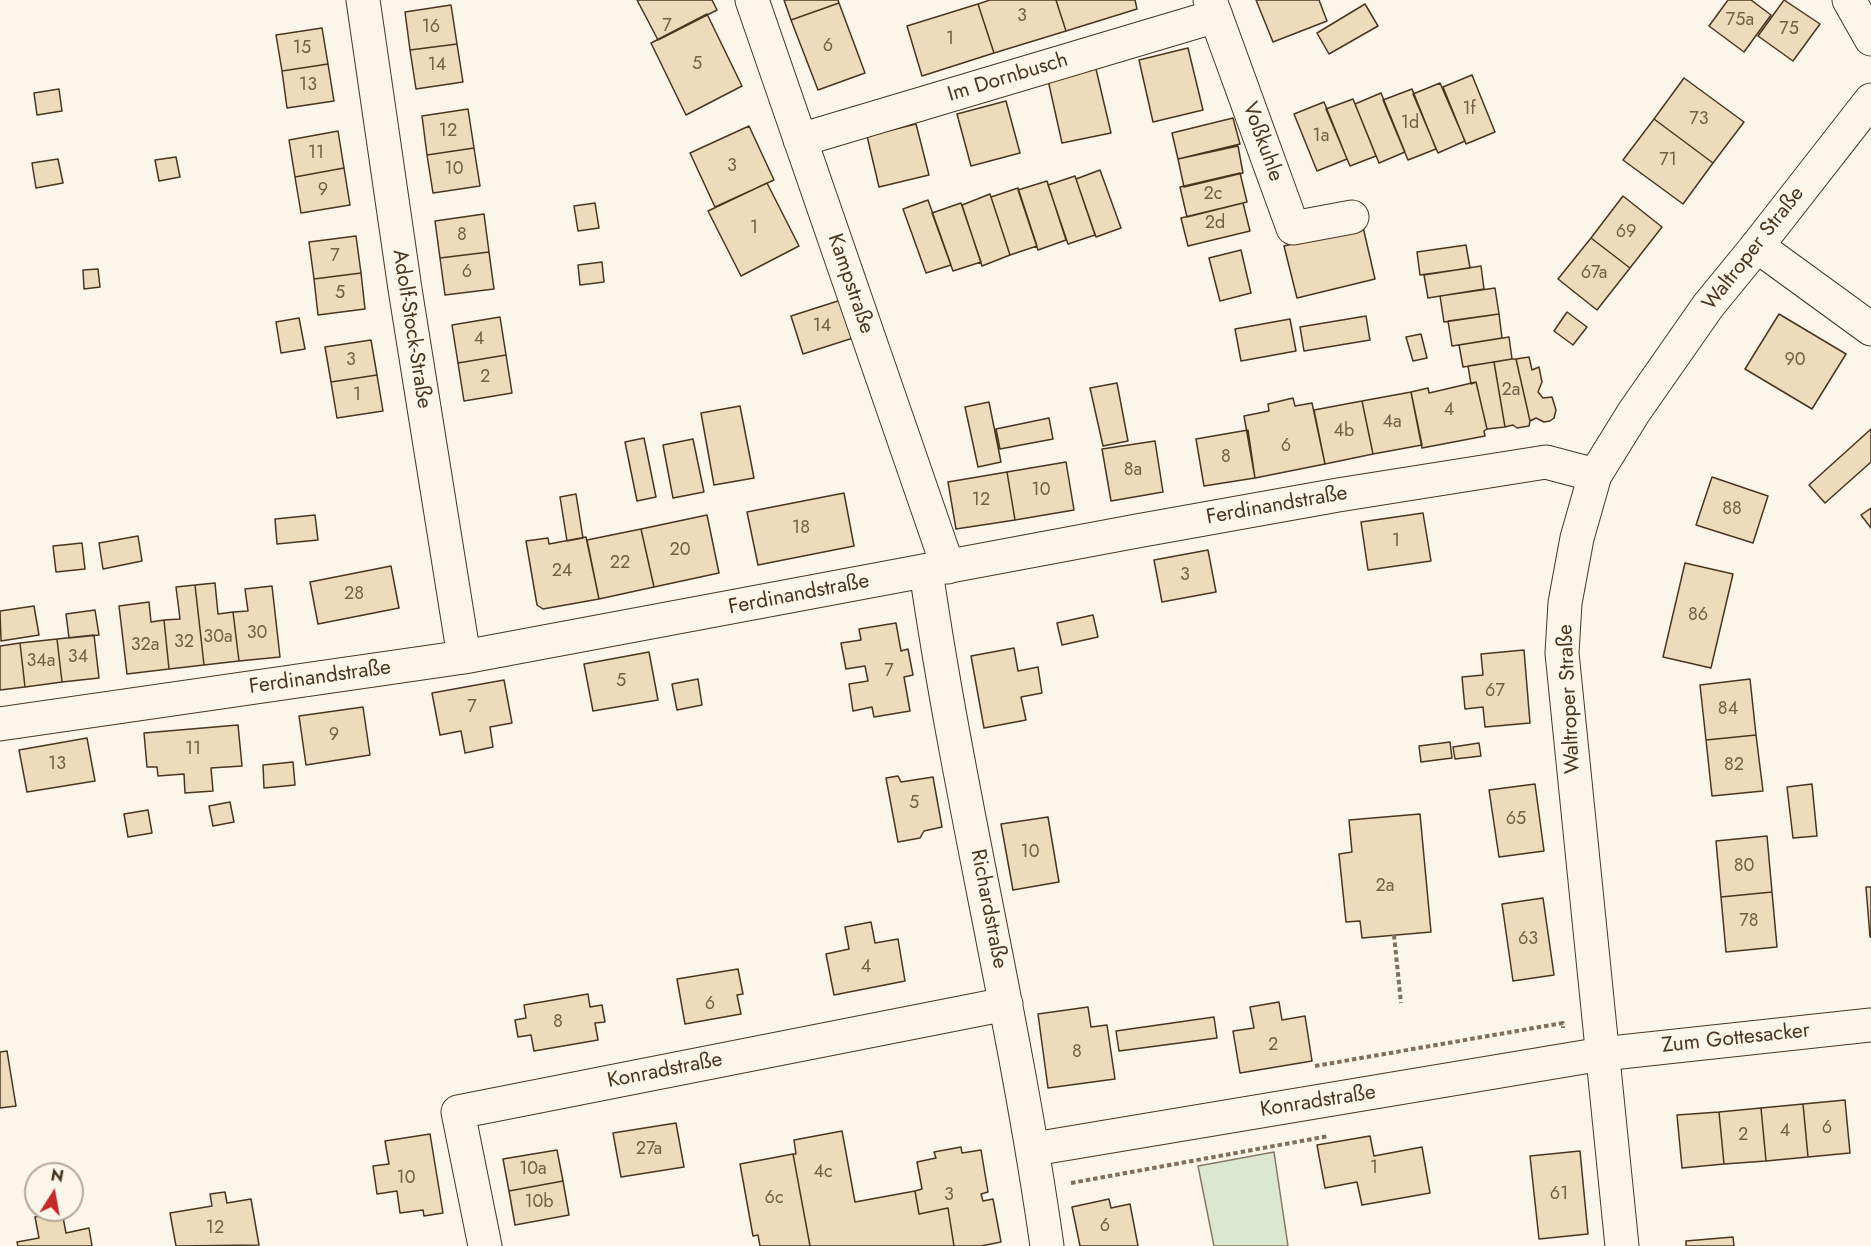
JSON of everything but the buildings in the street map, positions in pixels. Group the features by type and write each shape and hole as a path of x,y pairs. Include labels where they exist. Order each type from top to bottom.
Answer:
{"street":[{"name":"Adolf-Stock-Straße","path":"363,0 405,289 464,657"},
{"name":"Kampstraße","path":"752,0 800,140 937,569"},
{"path":"1849,0 1871,39"},
{"name":"Im Dornbusch","path":"800,140 1213,8"},
{"name":"Voßkuhle","path":"1213,8 1293,228 1352,217"},
{"name":"Waltroper Straße","path":"1622,1246 1562,653 1565,603 1577,538 1595,475 1634,412 1708,306 1871,100"},
{"path":"1757,246 1871,328"},
{"name":"Ferdinandstraße","path":"0,724 464,657 1338,495 1546,462 1595,475"},
{"name":"Richardstraße","path":"937,569 940,671 1034,1149 1047,1246"},
{"name":"Konradstraße","path":"485,1246 458,1112 1006,1004"},
{"name":"Zum Gottesacker","path":"1602,1054 1871,1025"},
{"name":"Konradstraße","path":"1034,1149 1602,1054"}],"path":[{"path":"1394,935 1401,1003"}],"green space":[{"path":"1274,1152 1288,1246 1214,1246 1198,1166"}]}
